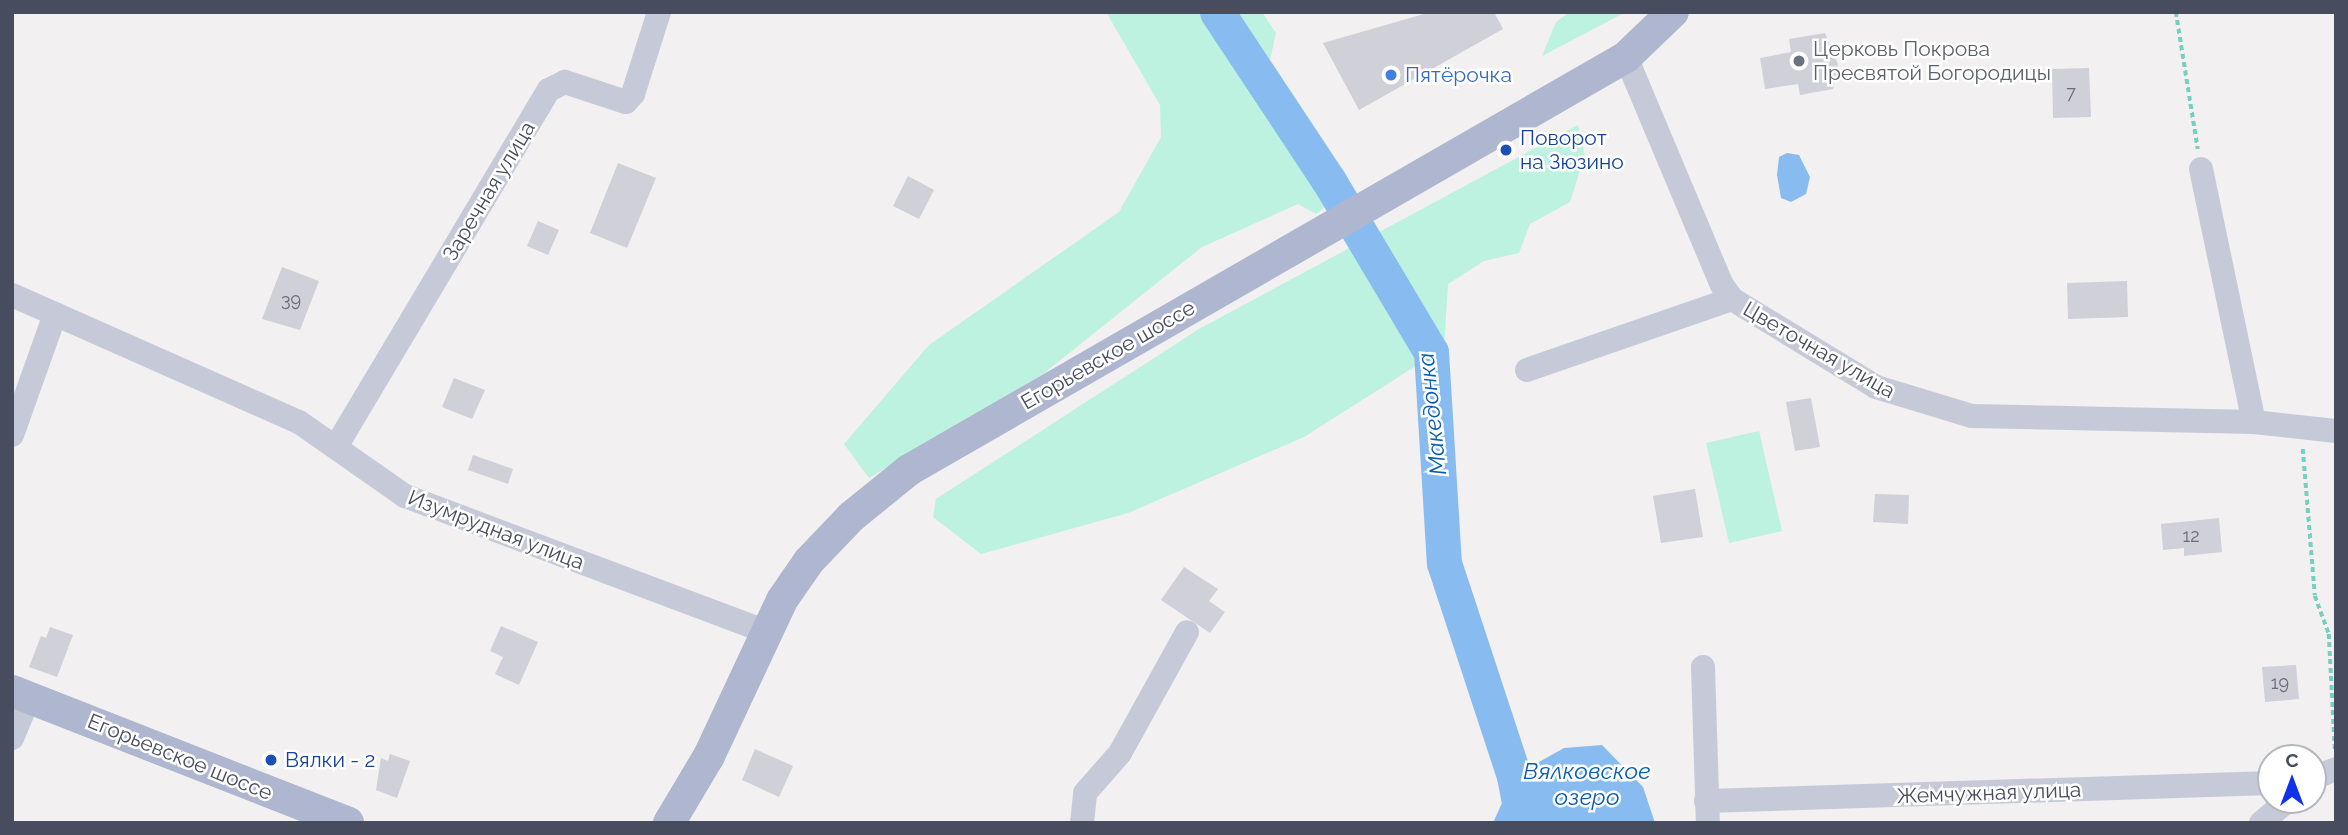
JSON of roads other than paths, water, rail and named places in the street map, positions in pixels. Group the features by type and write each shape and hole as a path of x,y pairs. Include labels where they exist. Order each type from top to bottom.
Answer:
{"main road":[{"name":"Егорьевское шоссе","path":"669,823 709,756 766,632 794,582 827,539 909,470 1626,57 1673,12"},
{"name":"Егорьевское шоссе","path":"21,695 348,823"}],"street":[{"name":"Заречная улица","path":"337,446 549,90 565,82 626,102 633,94 659,12"},
{"name":"Цветочная улица","path":"1626,57 1722,285 1732,299 1876,387 1951,412 2049,420 2254,422 2336,431"},
{"path":"2201,169 2254,422"},
{"name":"Изумрудная улица","path":"12,295 299,422 405,496 766,632"},
{"path":"1527,370 1732,299"},
{"path":"12,435 55,314"},
{"path":"1083,823 1085,793 1120,753 1187,632"},
{"path":"1703,667 1707,812"},
{"path":"12,738 21,695"},
{"name":"Жемчужная улица","path":"1707,812 2257,784"}],"water":[{"path":"1787,153 1799,155 1810,177 1806,194 1791,202 1781,198 1777,175 1779,157"},
{"name":"Вялковское озеро","path":"1602,745 1643,787 1655,823 1493,823 1514,776 1564,748"}],"waterway":[{"name":"Македонка","path":"1217,12 1329,181 1431,352 1444,563 1514,776 1523,823"}],"place":[{"name":"Церковь Покрова Пресвятой Богородицы","path":"1799,61"},
{"name":"Пятёрочка","path":"1391,75"},
{"name":"Поворот на Зюзино","path":"1506,150"},
{"name":"Вялки - 2","path":"271,760"}]}
